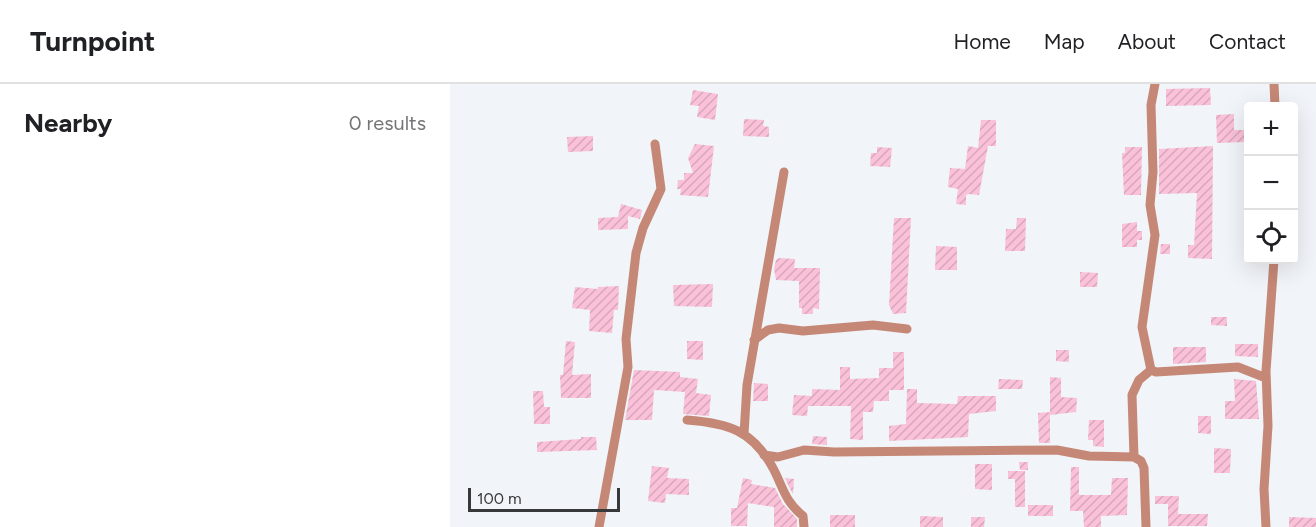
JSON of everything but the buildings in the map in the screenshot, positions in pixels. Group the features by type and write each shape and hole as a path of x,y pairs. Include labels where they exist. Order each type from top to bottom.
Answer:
{"street":[{"path":"1155,84 1151,105 1153,172 1150,205 1155,235 1142,327 1151,369 1156,372 1200,371 1238,367 1266,378"},
{"path":"1274,84 1275,102"},
{"path":"599,527 628,367 626,339 636,253 643,228 661,189 655,144"},
{"path":"744,434 747,385 784,172"},
{"path":"1266,527 1264,489 1268,426 1266,378 1274,264"},
{"path":"754,340 768,330 779,328 803,331 873,325 907,329"},
{"path":"1134,457 1132,395 1139,380 1151,369"},
{"path":"687,420 722,422 744,434 764,455 790,506 802,516 804,527"},
{"path":"764,455 778,457 804,450 834,452 966,449 1057,450 1089,456 1134,457 1141,461 1145,475 1146,527"},
{"path":"773,469 778,457"}]}
